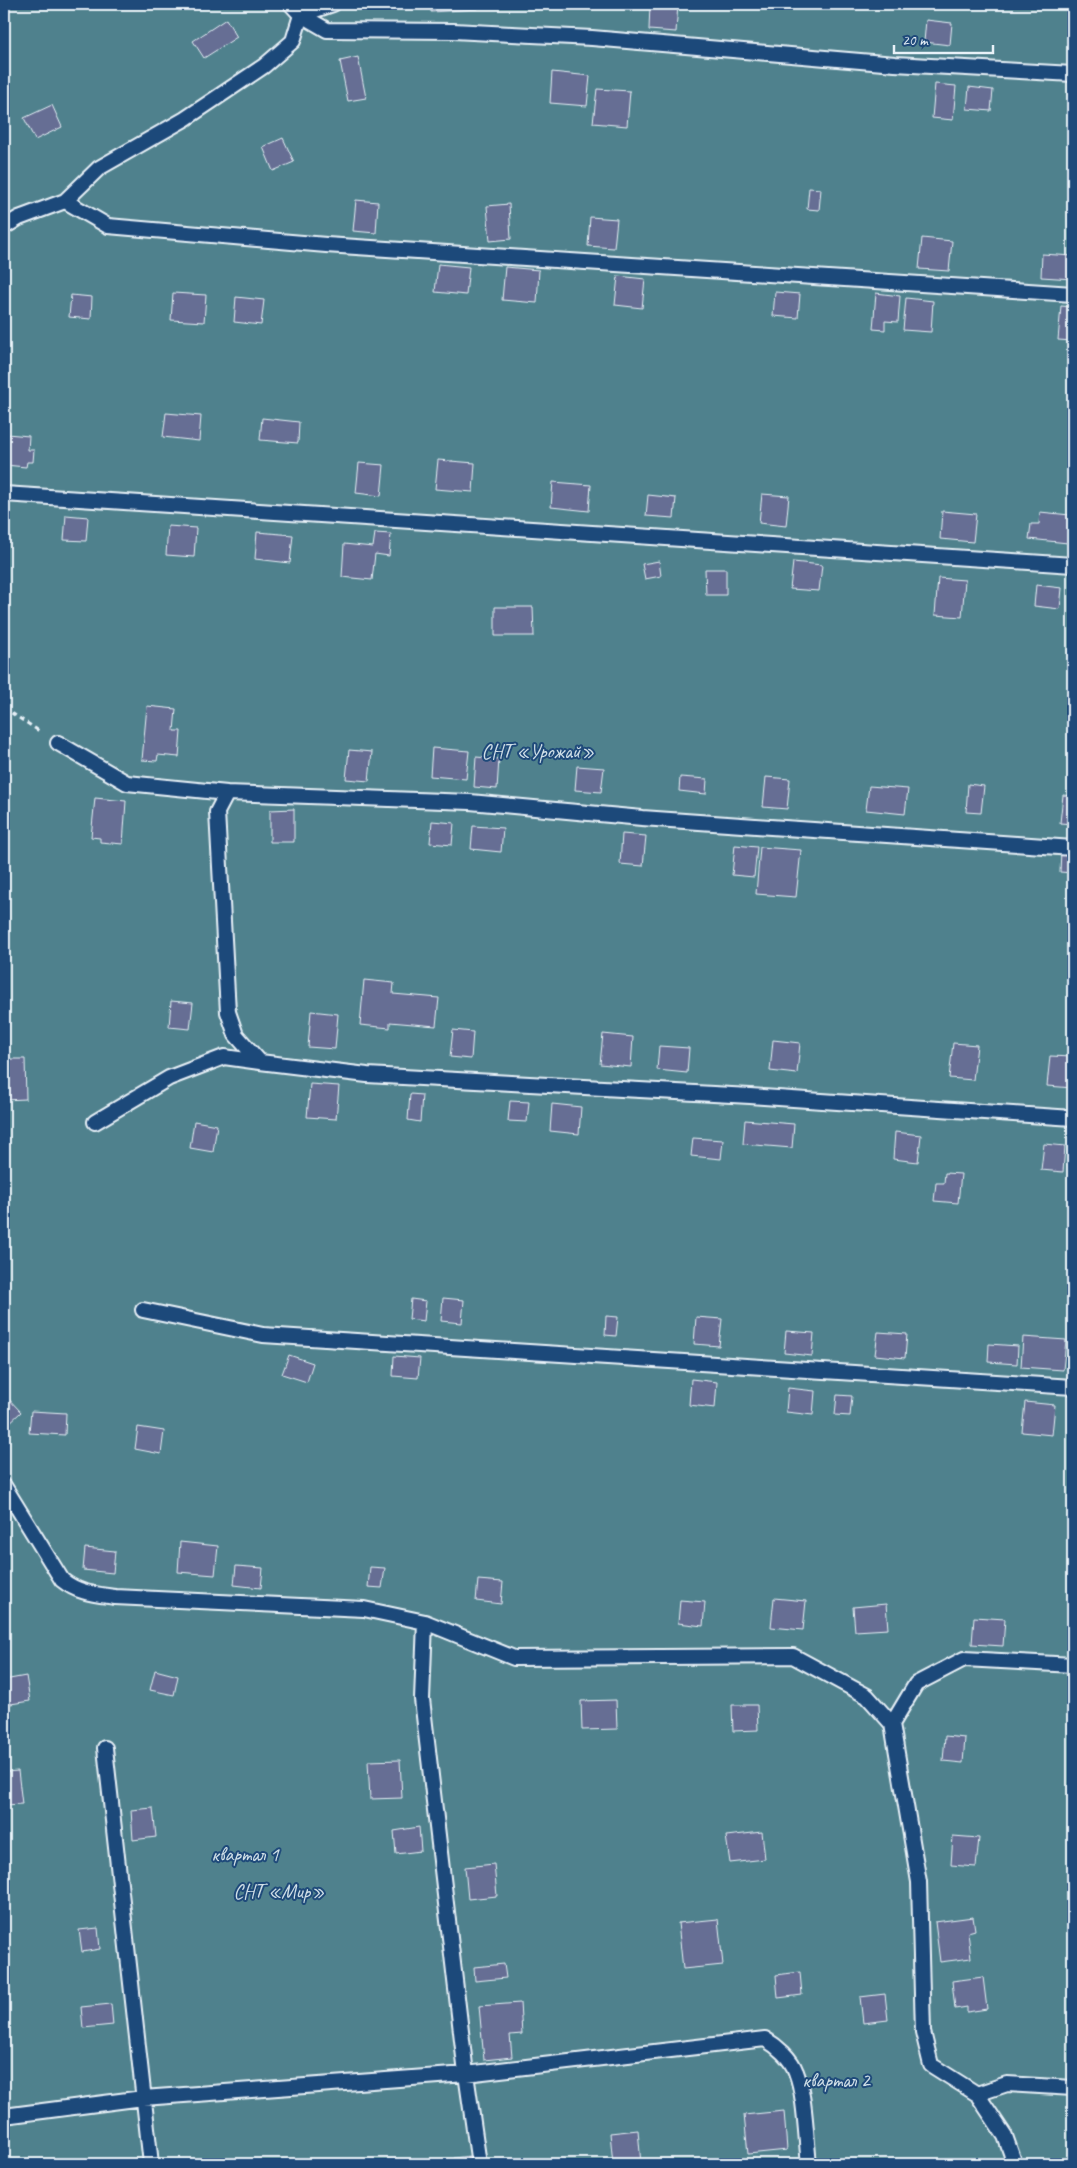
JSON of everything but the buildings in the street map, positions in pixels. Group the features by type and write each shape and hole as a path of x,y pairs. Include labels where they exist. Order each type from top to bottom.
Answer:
{"lane":[{"path":"291,4 301,15 327,30 453,30 592,38 895,64 1073,74"},
{"path":"301,15 333,4"},
{"path":"4,227 19,218 65,201 99,168 185,119 264,66 293,40 301,15"},
{"path":"65,201 108,226 326,245 1073,294"},
{"path":"4,494 1073,565"},
{"path":"58,744 127,783 227,793 470,802 642,818 1073,848"},
{"path":"227,793 217,812 228,1012 236,1035 260,1062"},
{"path":"95,1122 169,1078 224,1057 367,1075 740,1096 1073,1118"},
{"path":"143,1310 263,1335 1073,1387"},
{"path":"4,1486 62,1580 73,1589 114,1597 364,1608 425,1622 514,1658 794,1656 867,1696 892,1724 919,1882 923,2032 931,2065 976,2094 1005,2136 1015,2164"},
{"path":"425,1622 422,1699 466,2074 479,2164"},
{"path":"892,1724 916,1684 964,1659 1073,1665"},
{"path":"105,1748 151,2164"},
{"path":"4,2116 143,2098 466,2074 765,2039 777,2046 796,2070 800,2084 809,2164"},
{"path":"976,2094 1008,2084 1073,2088"}],"path":[{"path":"4,708 58,744"}],"green space":[{"name":"СНТ «Урожай»","path":"18,4 1073,4 1073,2164 4,2164 4,9"}],"park label":[{"name":"квартал 1","path":"245,1854"},
{"name":"СНТ «Мир»","path":"279,1891"},
{"name":"квартал 2","path":"836,2080"}]}
